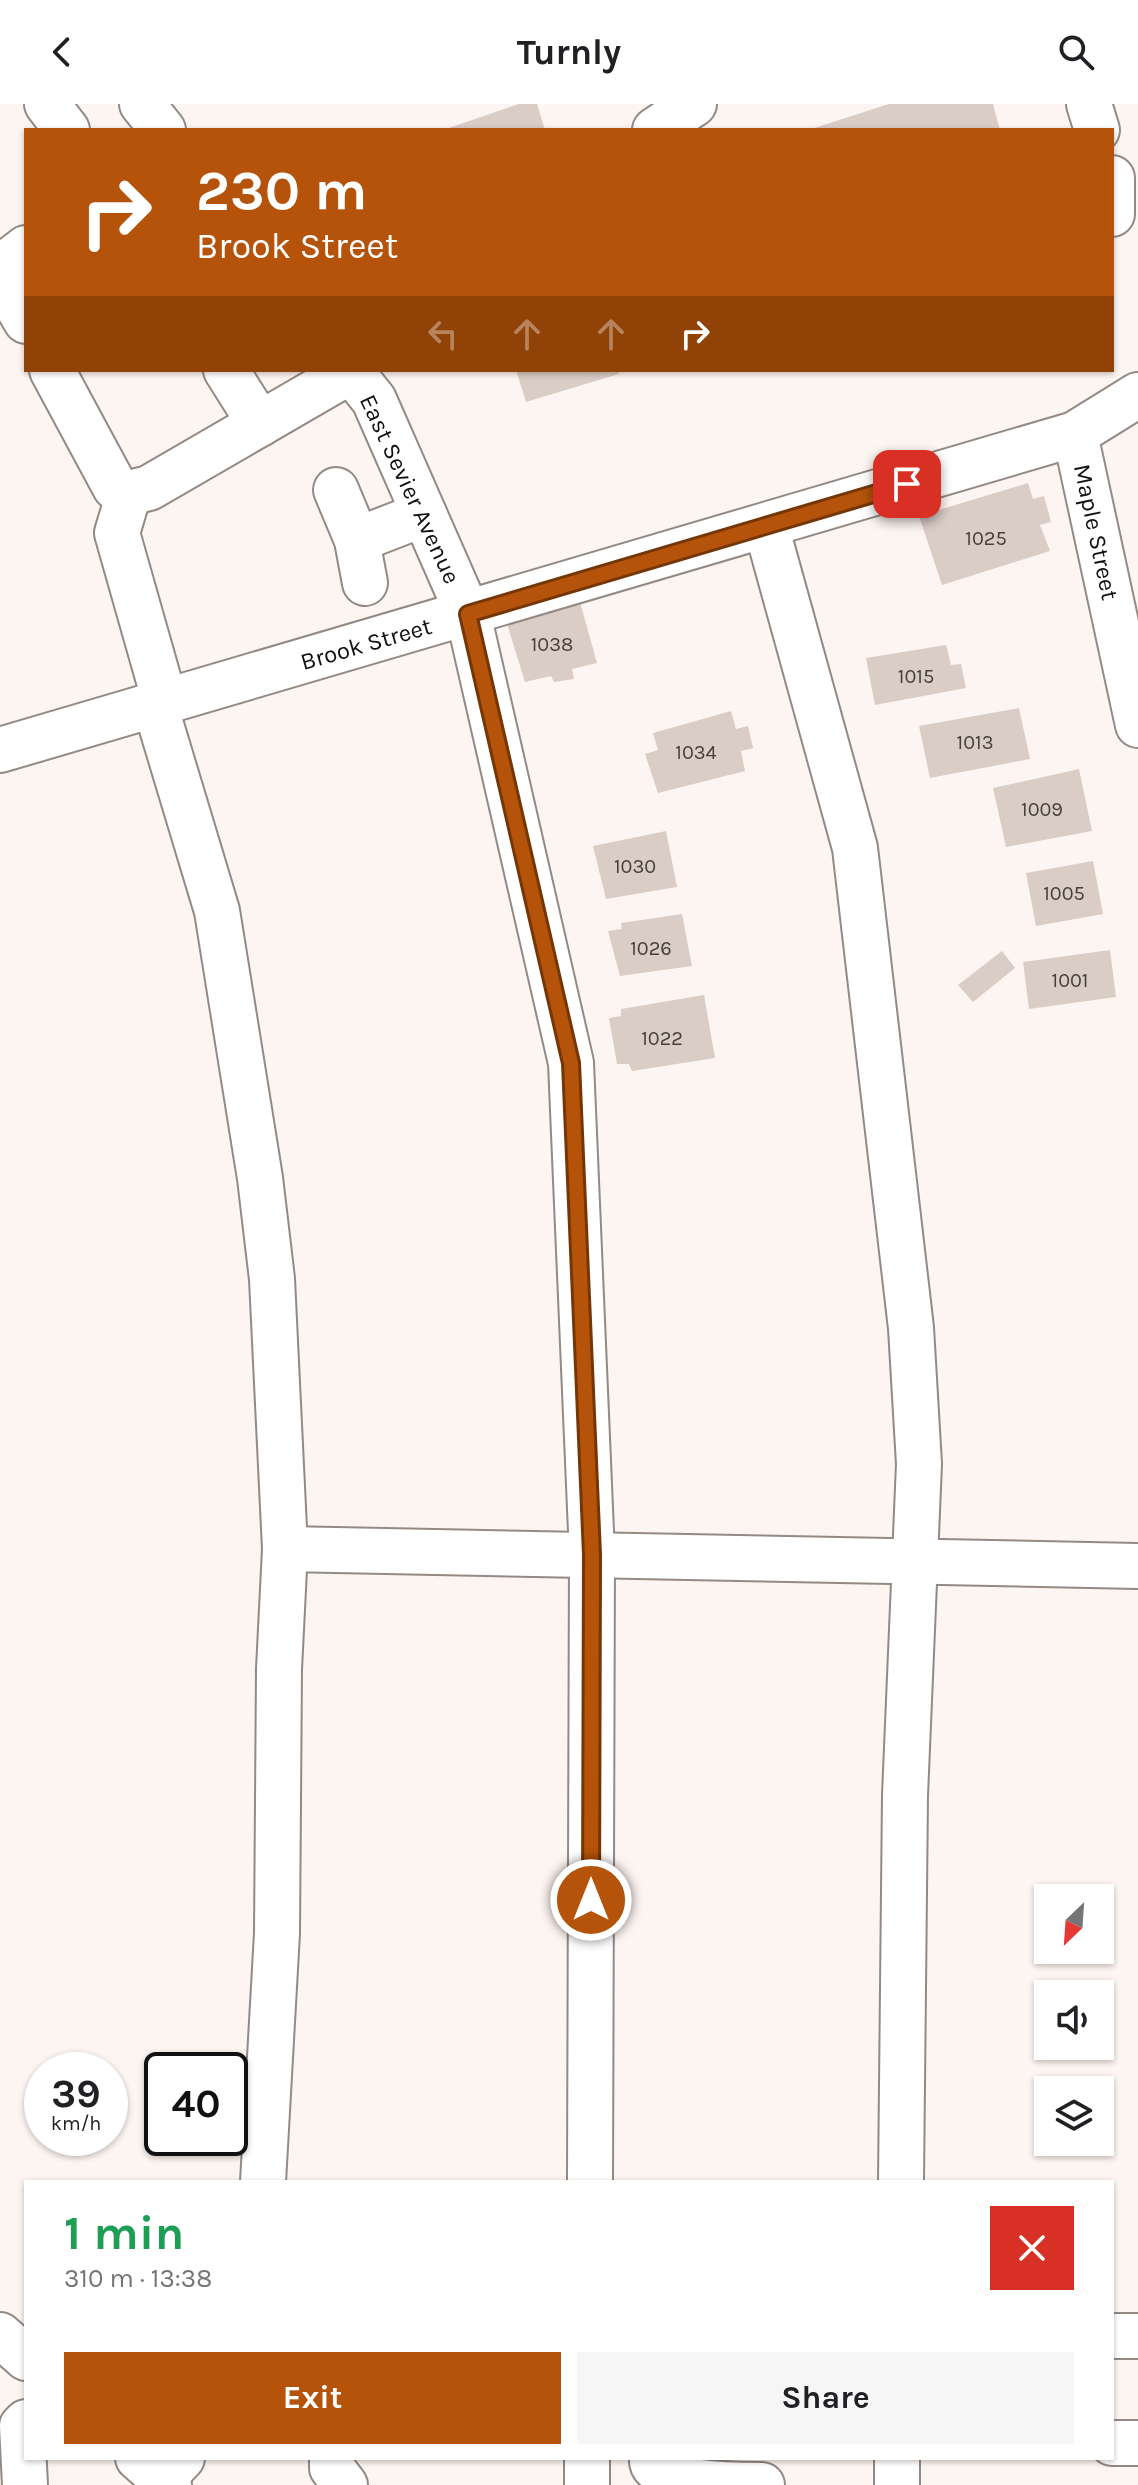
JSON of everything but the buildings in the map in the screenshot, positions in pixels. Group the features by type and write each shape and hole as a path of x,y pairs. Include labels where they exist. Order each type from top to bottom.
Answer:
{"street":[{"path":"142,104 161,128"},
{"path":"658,128 694,104"},
{"path":"1089,104 1096,128"},
{"path":"0,268 24,250"},
{"path":"0,277 24,318"},
{"path":"53,372 115,487 129,493 149,488 348,372"},
{"path":"227,372 260,424"},
{"name":"East Sevier Avenue","path":"353,372 374,400 468,614 571,1063 592,1555 590,2180"},
{"name":"Brook Street","path":"0,750 1075,434 1138,395"},
{"name":"Maple Street","path":"1075,434 1138,725"},
{"path":"336,490 357,540 365,583"},
{"path":"129,493 117,533 217,911 236,1019 272,1279 285,1549 279,1669 277,1933 263,2180"},
{"path":"357,540 424,514"},
{"path":"766,526 855,848 886,1087 911,1328 919,1464 905,1795 901,2180"},
{"path":"285,1549 1138,1566"},
{"path":"0,2335 24,2356"},
{"path":"1114,2336 1138,2336"},
{"path":"24,2424 25,2485"},
{"path":"1114,2443 1138,2443"},
{"path":"332,2460 332,2468 345,2485"},
{"path":"587,2460 587,2485"},
{"path":"652,2460 651,2465 658,2476 674,2484 762,2485"},
{"path":"897,2460 897,2485"}],"route":[{"path":"591,1900 592,1555 571,1063 468,614 907,484"}]}
